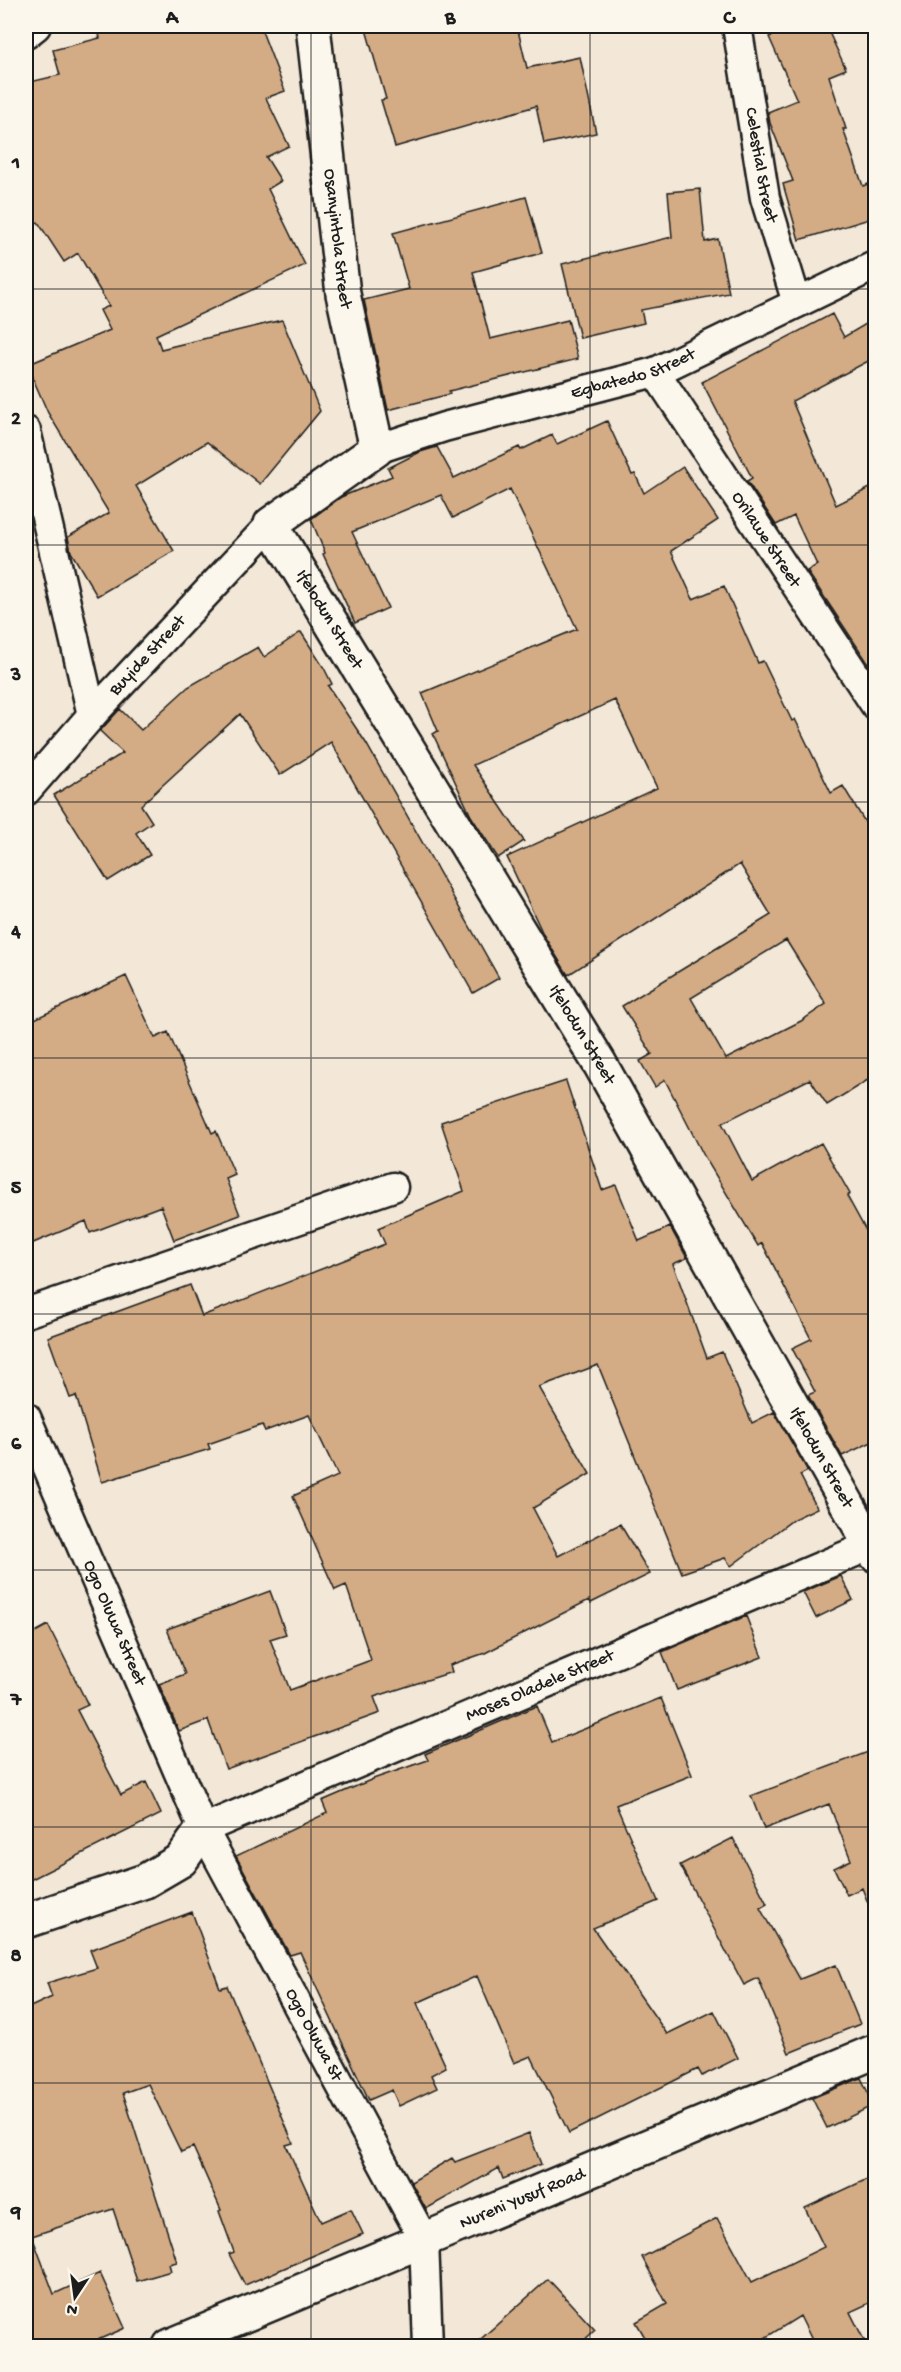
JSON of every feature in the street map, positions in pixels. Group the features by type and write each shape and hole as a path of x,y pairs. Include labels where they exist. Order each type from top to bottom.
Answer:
{"street":[{"path":"26,34 36,26"},
{"name":"Osanyintola Street","path":"313,26 343,294 377,449"},
{"name":"Celestial Street","path":"737,26 765,198 797,303"},
{"name":"Egbatedo Street","path":"377,449 444,427 655,372 876,265"},
{"name":"Orilawe Street","path":"655,372 876,706"},
{"path":"26,431 92,715"},
{"path":"272,524 377,449"},
{"name":"Buyide Street","path":"26,791 92,715 272,524"},
{"name":"Ifelodun Street","path":"272,524 600,1064 874,1548"},
{"path":"26,1313 393,1187"},
{"name":"Ogo Oluwa Street","path":"26,1417 203,1829"},
{"name":"Moses Oladele Street","path":"203,1829 874,1548"},
{"path":"26,1921 145,1881 181,1860 203,1829"},
{"name":"Ogo Oluwa St","path":"203,1829 423,2240"},
{"name":"Nureni Yusuf Road","path":"170,2346 876,2051"},
{"path":"423,2240 428,2346"}],"building":[{"path":"97,26 260,26 285,91 266,98 289,146 266,157 281,181 268,189 305,265 156,335 161,349 282,320 320,411 260,484 207,442 136,486 174,551 97,596 71,552 68,537 109,513 48,413 27,365 110,330 100,310 109,306 78,253 64,262 38,222 26,225 26,83 60,75 53,50 100,38"},
{"path":"365,26 517,26 527,68 580,57 596,133 544,144 536,106 395,147 381,100 386,99"},
{"path":"795,26 826,26 846,69 829,76 846,129 843,129 863,186 876,181 876,217 799,240 783,184 793,181 770,123 768,112 797,100 769,37"},
{"path":"700,189 705,242 718,239 729,293 641,310 644,323 580,338 562,264 672,237 668,192"},
{"path":"526,197 542,253 473,272 490,339 568,320 578,359 449,391 450,394 388,410 364,300 409,289 393,233"},
{"path":"832,314 844,337 876,318 876,357 792,401 836,505 876,485 876,675 807,571 817,565 794,516 776,525 747,481 752,478 702,382"},
{"path":"607,421 632,475 635,474 644,493 683,467 718,520 671,551 693,599 724,586 758,663 763,661 792,721 795,719 831,793 843,786 876,840 876,1075 827,1105 810,1079 722,1123 752,1181 821,1143 850,1194 847,1196 876,1249 876,1440 842,1456 808,1395 815,1392 792,1348 811,1339 762,1243 758,1246 704,1156 665,1080 655,1087 640,1061 652,1054 622,1006 771,915 740,864 568,975 544,936 507,857 657,788 615,700 473,765 524,841 498,858 471,816 433,734 438,731 422,693 577,629 510,489 453,518 441,495 352,532 388,608 355,623 323,554 325,553 311,519 341,497 392,476 388,468 420,452 437,447 454,478 519,447 521,450 552,435 557,444","holes":["786,940 826,1004 801,1021 726,1059 691,998"]},
{"path":"301,632 332,684 328,686 366,743 499,978 473,993 331,742 280,775 240,714 141,805 152,822 136,833 150,855 108,881 54,795 123,753 100,731 120,709 141,730 188,687 258,647 264,657"},
{"path":"126,976 155,1038 168,1032 212,1133 216,1131 235,1175 226,1179 240,1215 174,1240 161,1206 90,1233 86,1221 26,1246 26,1023"},
{"path":"566,1081 602,1190 616,1185 639,1241 670,1227 687,1258 673,1264 707,1358 722,1352 752,1423 774,1412 808,1471 800,1475 817,1508 794,1519 731,1566 725,1558 682,1573 598,1365 539,1387 590,1474 533,1508 558,1556 620,1524 650,1574 591,1603 589,1600 485,1653 450,1665 452,1672 374,1697 380,1713 226,1769 208,1720 179,1731 159,1684 185,1674 167,1629 270,1591 286,1634 270,1639 290,1690 371,1660 346,1585 335,1590 293,1496 338,1476 309,1415 265,1431 262,1425 208,1444 210,1449 102,1482 76,1396 70,1398 48,1337 190,1285 202,1316 385,1244 378,1228 464,1191 441,1122"},
{"path":"841,1576 853,1600 816,1618 803,1592"},
{"path":"746,1616 762,1657 677,1690 662,1652"},
{"path":"48,1625 88,1705 77,1710 121,1795 146,1782 161,1814 26,1882 26,1637"},
{"path":"661,1698 692,1775 616,1805 658,1901 593,1928 667,2034 714,2011 738,2058 702,2076 698,2069 569,2133 531,2056 514,2063 477,1976 417,2003 446,2067 431,2075 437,2088 399,2106 392,2090 369,2100 300,1952 290,1955 236,1856 327,1813 322,1801 373,1779 428,1760 425,1754 537,1706 552,1742"},
{"path":"876,1749 876,1917 874,1918 862,1888 847,1895 834,1868 851,1860 829,1804 764,1829 751,1796"},
{"path":"733,1838 767,1904 760,1908 800,1979 836,1965 860,2024 789,2053 758,1978 744,1985 680,1865"},
{"path":"192,1912 220,1988 227,1986 293,2143 286,2145 321,2222 351,2209 363,2234 245,2285 229,2254 234,2252 219,2211 221,2210 193,2147 181,2152 148,2084 123,2093 177,2262 169,2264 171,2271 137,2281 113,2209 32,2236 54,2294 100,2273 125,2328 84,2346 26,2346 26,2009 52,1997 47,1983 97,1968 90,1950"},
{"path":"861,2078 874,2105 827,2128 812,2098"},
{"path":"529,2133 541,2164 503,2179 499,2168 426,2209 411,2182 452,2158 455,2162"},
{"path":"876,2175 876,2300 850,2312 867,2346 815,2346 800,2316 752,2346 650,2346 636,2322 667,2304 642,2257 717,2218 752,2282 824,2247 805,2208"},
{"path":"548,2279 595,2330 578,2346 473,2346"}]}
